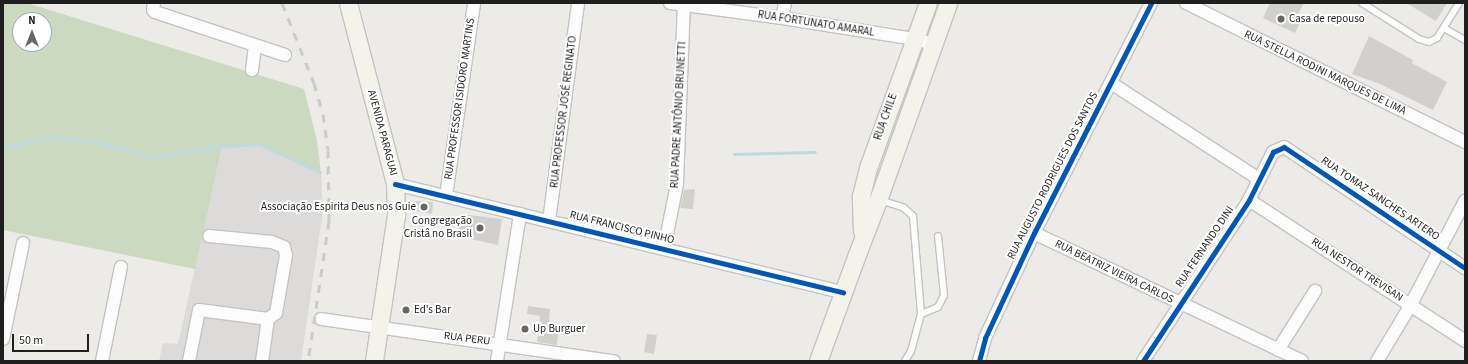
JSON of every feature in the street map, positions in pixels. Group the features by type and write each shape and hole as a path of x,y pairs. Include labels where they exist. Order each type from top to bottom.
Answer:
{"main road":[{"name":"AVENIDA PARAGUAI","path":"348,3 395,184 396,215 374,361"},
{"name":"RUA CHILE","path":"856,257 862,227 861,196 868,165 928,3"},
{"name":"RUA CHILE","path":"818,361 878,200 948,3"},
{"path":"861,196 866,204 870,205 878,200"}],"street":[{"path":"154,3 153,10 155,12 285,55"},
{"name":"RUA PROFESSOR ISIDORO MARTINS","path":"446,196 474,3"},
{"name":"RUA PROFESSOR JOSÉ REGINATO","path":"549,221 578,3"},
{"name":"RUA FORTUNATO AMARAL","path":"670,3 782,18 915,39"},
{"path":"782,18 785,3"},
{"name":"RUA AUGUSTO RODRIGUES DOS SANTOS","path":"979,361 985,338 1034,233 1151,3"},
{"name":"RUA STELLA RODINI MARQUES DE LIMA","path":"1186,3 1465,142"},
{"name":"RUA PADRE ANTÔNIO BRUNETTI","path":"664,249 677,184 684,4"},
{"path":"915,39 933,44"},
{"path":"252,70 255,46"},
{"path":"1111,83 1259,179"},
{"name":"RUA FERNANDO DINI","path":"1143,361 1249,200 1273,152 1284,148"},
{"name":"RUA TOMAZ SANCHES ARTERO","path":"1284,148 1465,268"},
{"name":"RUA FRANCISCO PINHO","path":"395,184 844,292"},
{"name":"RUA NESTOR TREVISAN","path":"1249,200 1465,341"},
{"path":"1377,361 1411,305 1465,202"},
{"path":"497,361 520,214"},
{"name":"RUA BEATRIZ VIEIRA CARLOS","path":"1034,233 1302,361"},
{"path":"189,361 199,310 268,319 276,313 286,255 284,247 272,242 209,236"},
{"path":"3,339 23,243"},
{"path":"102,361 121,267"},
{"path":"1278,350 1315,290"},
{"path":"262,361 268,319"},
{"name":"RUA PERU","path":"321,319 614,361"}],"lane":[{"path":"1362,3 1419,39 1430,42 1437,38 1459,3"},
{"path":"1444,28 1465,40"},
{"path":"878,200 904,208 913,216 921,314 911,350 905,361"},
{"path":"921,314 938,307 944,295 938,236"}],"shaded area":[{"path":"259,144 321,173 323,211 301,361 159,361 163,343 178,344 222,146"}],"green space":[{"path":"3,3 27,3 304,89 317,141 321,173 259,144 222,146 195,269 3,230"}],"building":[{"name":"Casa de repouso","path":"1270,3 1304,3 1295,20 1300,23 1295,33 1263,18"},
{"path":"1406,3 1447,3 1436,21"},
{"path":"1369,36 1413,60 1412,63 1447,82 1433,110 1380,84 1352,74"},
{"path":"695,189 693,209 680,208 684,190"},
{"name":"Associação Espirita Deus nos Guie","path":"416,201 433,202 432,214 414,211"},
{"name":"Congregação Cristâ no Brasil","path":"461,214 502,219 498,245 457,236"},
{"path":"528,306 550,309 549,323 559,324 557,345 537,342 540,316 527,314"},
{"path":"647,334 657,335 654,354 644,352"}],"waterway":[{"path":"3,147 56,137 107,144 154,158 212,147 259,144 320,172"},
{"path":"734,154 815,152"}],"railway":[{"path":"282,3 314,83 323,114 328,150 329,221 308,361"}],"cycle path":[{"path":"979,361 985,338 1034,233 1151,3"},
{"path":"1143,361 1249,200 1273,152 1284,147 1465,268"},
{"path":"395,184 843,292"}],"place":[{"name":"Casa de repouso","path":"1281,19"},
{"name":"Associação Espirita Deus nos Guie","path":"424,207"},
{"name":"Congregação Cristâ no Brasil","path":"480,228"},
{"name":"Ed's Bar","path":"406,310"},
{"name":"Up Burguer","path":"525,329"}]}
